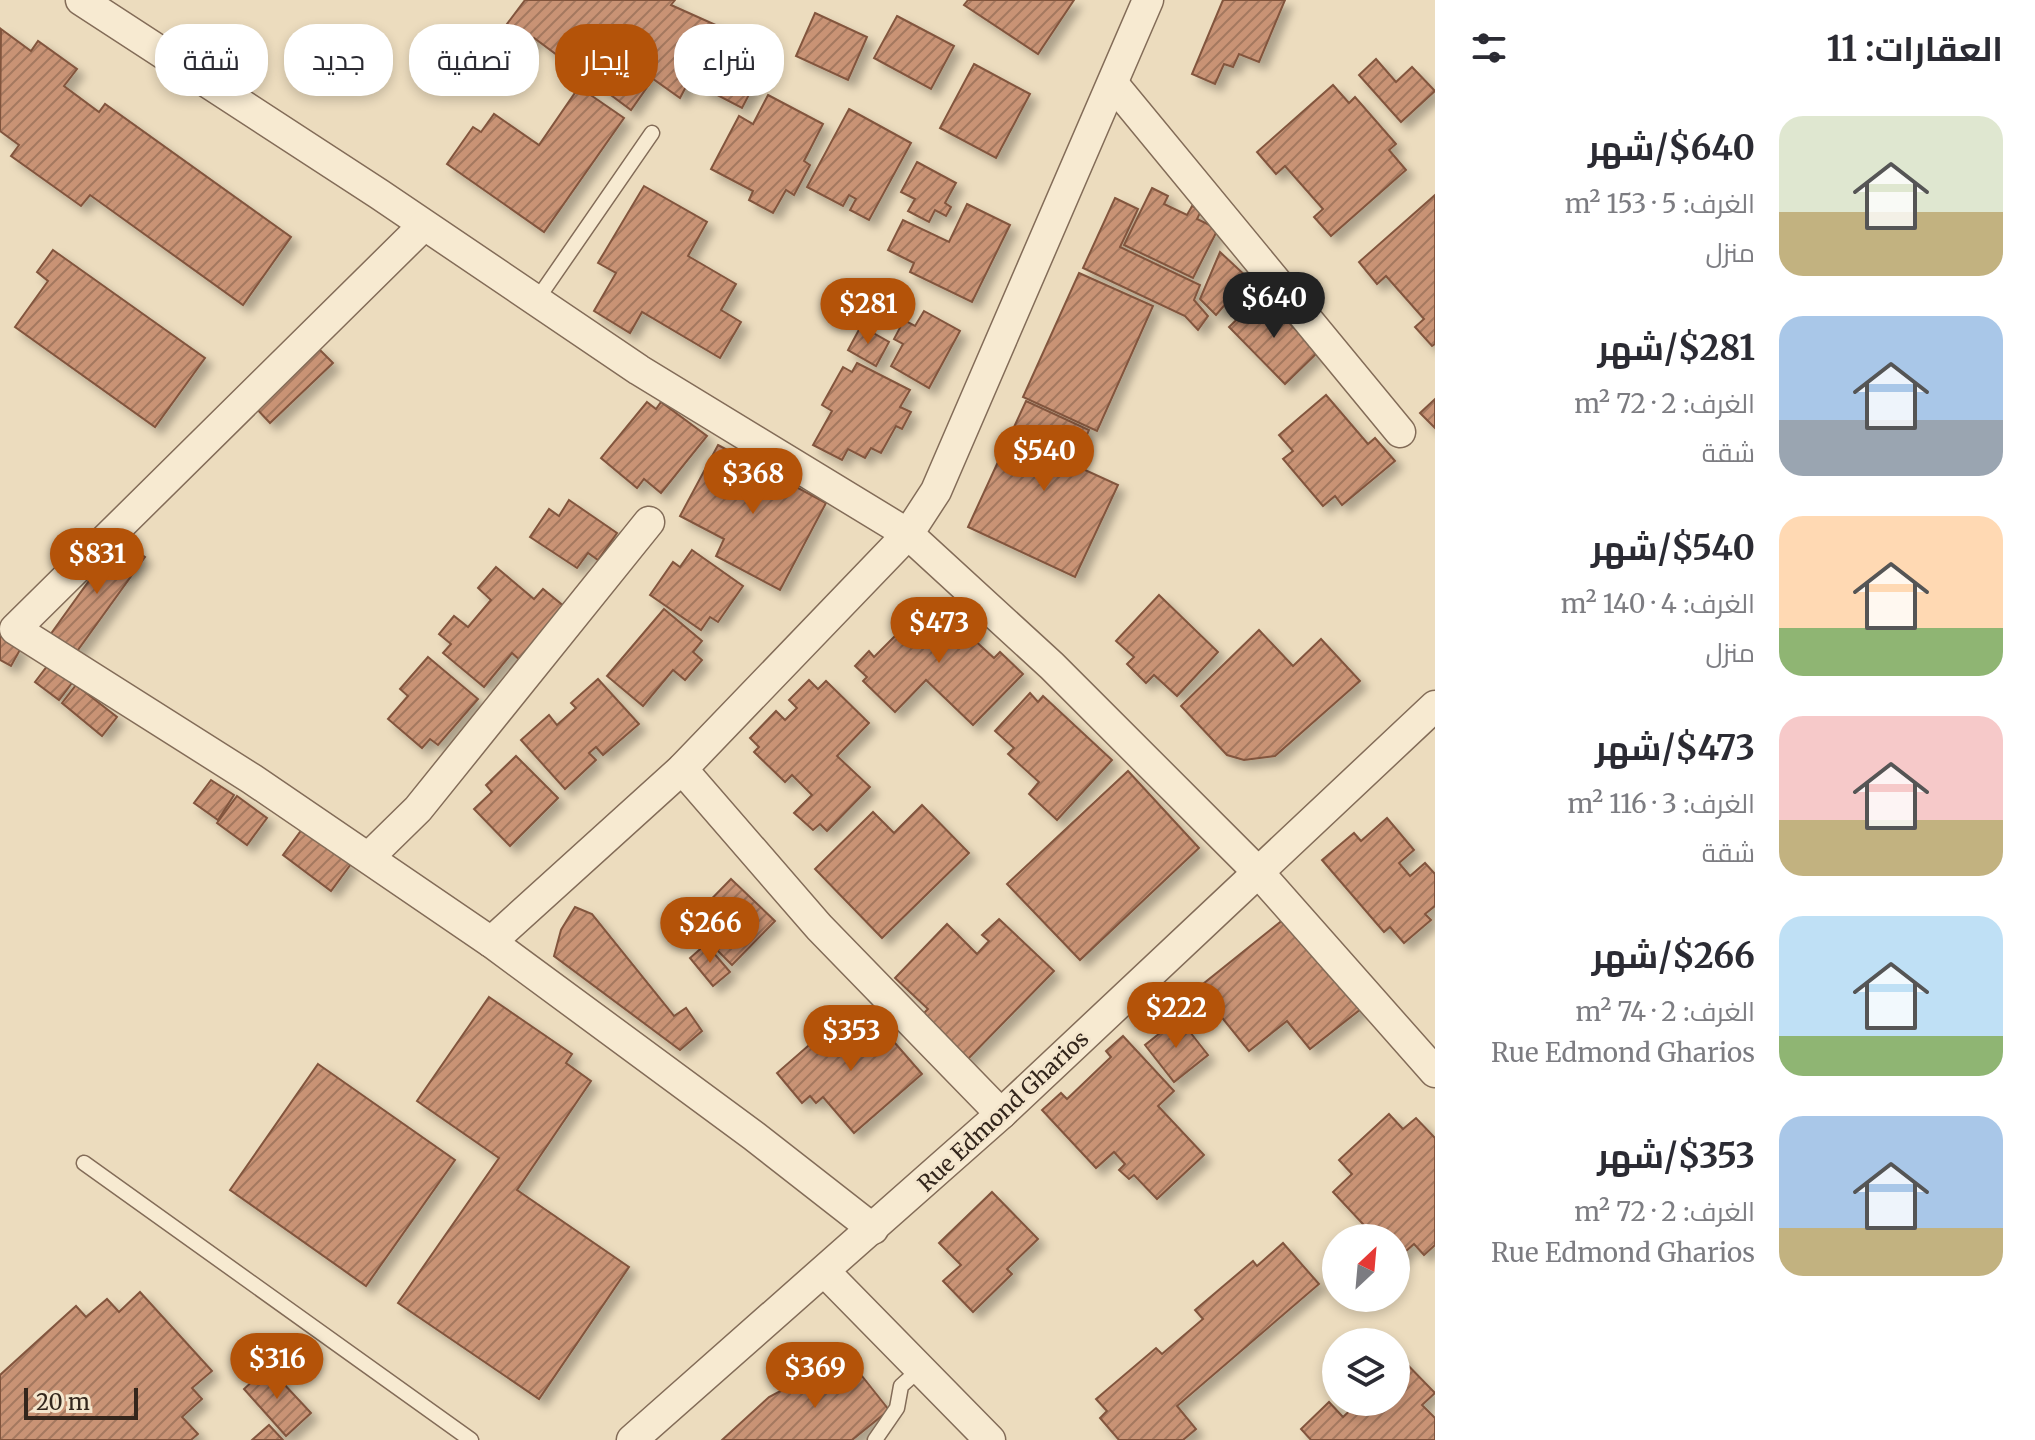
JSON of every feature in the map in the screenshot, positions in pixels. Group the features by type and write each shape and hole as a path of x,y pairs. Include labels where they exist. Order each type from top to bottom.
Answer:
{"street":[{"path":"81,0 639,370 908,534 1052,666 1259,873 1435,1072"},
{"path":"491,942 682,769 908,534 936,491 1114,85 1148,0"},
{"path":"1114,85 1400,432"},
{"path":"423,226 15,629 369,857 491,942 754,1136 873,1229"},
{"path":"369,857 418,809 649,522"},
{"name":"Rue Edmond Gharios","path":"632,1440 1001,1114 1435,706"},
{"path":"682,769 819,927 1001,1114"},
{"path":"825,1272 990,1440"}],"lane":[{"path":"536,301 652,133"},
{"path":"84,1163 471,1440"},
{"path":"875,1440 884,1432 897,1408 901,1386 920,1369"}],"building":[{"path":"525,0 675,0 671,5 714,24 674,24 674,94 658,83 658,24 555,24 555,54 539,42 539,24 507,24"},
{"path":"968,0 1074,0 1038,54 964,5"},
{"path":"1223,0 1285,0 1259,62 1239,54 1233,67 1224,64 1215,84 1192,74"},
{"path":"815,13 867,37 848,80 796,56"},
{"path":"897,16 954,46 931,89 874,58"},
{"path":"1,29 31,51 38,41 77,69 64,86 99,112 105,104 291,237 243,305 90,195 81,206 11,156 19,145 0,131"},
{"path":"1376,59 1396,82 1412,67 1435,91 1401,122 1359,75"},
{"path":"974,64 1030,94 996,158 940,128"},
{"path":"1333,85 1349,103 1355,97 1396,144 1389,150 1406,170 1331,236 1314,217 1323,209 1285,166 1276,174 1257,152"},
{"path":"573,96 592,96 624,118 544,232 447,164 473,127 481,132 494,114 539,145"},
{"path":"612,96 641,96 631,110"},
{"path":"719,96 748,96 742,108"},
{"path":"770,96 823,124 804,161 810,165 794,195 786,190 773,213 749,200 753,191 711,169 739,116 753,124"},
{"path":"849,109 911,143 869,220 850,210 856,199 849,195 843,206 807,187"},
{"path":"917,162 956,183 945,203 951,207 946,216 935,210 929,222 908,211 915,199 901,192"},
{"path":"644,186 707,222 688,256 736,284 721,310 741,322 720,358 642,312 630,333 594,311 616,273 598,263"},
{"path":"1152,188 1168,196 1164,204 1187,215 1192,206 1201,211 1197,219 1218,229 1193,278 1124,245"},
{"path":"1435,195 1435,344 1432,346 1415,327 1424,319 1386,276 1377,284 1359,262"},
{"path":"1115,198 1138,209 1120,247 1200,285 1194,300 1208,316 1198,330 1185,316 1083,268"},
{"path":"967,204 1010,225 972,302 910,272 914,263 888,250 903,220 949,242"},
{"path":"53,250 205,358 155,427 15,327 48,281 37,272"},
{"path":"1220,252 1248,278 1216,315 1200,299"},
{"path":"1079,273 1153,306 1097,431 1023,397"},
{"path":"1262,295 1318,352 1285,384 1229,327"},
{"path":"924,311 960,331 929,388 891,366 903,344 894,339 904,320 915,326"},
{"path":"861,326 889,342 876,366 848,350"},
{"path":"316,346 333,363 270,423 253,405"},
{"path":"857,363 910,390 900,407 911,412 902,429 896,426 881,453 871,448 865,458 848,449 842,460 813,445 832,411 822,405 843,367 852,372"},
{"path":"1326,395 1368,444 1375,438 1395,461 1342,505 1335,496 1323,506 1283,459 1293,451 1279,435"},
{"path":"1435,399 1435,428 1420,413"},
{"path":"1026,401 1089,430 1074,465 1118,485 1075,577 968,527"},
{"path":"647,402 656,409 661,402 707,436 661,493 644,479 637,488 601,458"},
{"path":"718,445 826,503 780,590 716,556 724,539 680,516"},
{"path":"569,500 617,533 598,560 588,553 577,568 530,537 549,509 559,516"},
{"path":"119,539 145,557 75,654 50,635"},
{"path":"692,550 743,586 718,622 710,617 701,630 650,595 673,562 680,567"},
{"path":"496,567 534,599 543,589 566,608 522,662 512,653 484,687 443,653 451,644 439,634 454,616 468,627 491,600 478,588"},
{"path":"1159,595 1218,652 1177,696 1154,675 1146,683 1127,664 1134,657 1116,641"},
{"path":"920,602 943,624 958,609 978,629 971,637 994,658 1000,652 1023,674 973,725 926,680 895,712 863,681 867,677 855,666 869,651 874,657 901,630 897,626"},
{"path":"664,609 702,641 693,652 702,660 685,680 673,670 643,706 607,676"},
{"path":"1259,630 1293,666 1321,639 1360,681 1275,756 1244,760 1227,755 1181,706"},
{"path":"0,636 21,648 11,666 0,660"},
{"path":"428,657 478,699 438,745 430,739 422,748 388,719 408,696 400,689"},
{"path":"48,665 72,683 59,700 35,682"},
{"path":"598,679 639,724 603,755 596,747 589,753 596,760 565,789 521,740 549,715 557,725 576,708 571,703"},
{"path":"809,680 818,689 826,681 869,723 837,756 870,787 827,831 820,824 813,830 794,813 812,795 792,775 785,782 754,752 759,747 750,738 776,711 785,720 797,708 789,700"},
{"path":"76,685 117,717 102,736 62,703"},
{"path":"1030,693 1038,702 1043,696 1112,760 1057,820 1029,794 1039,782 1008,754 1014,748 995,731"},
{"path":"516,756 558,798 510,846 474,809 492,792 486,785"},
{"path":"1128,771 1199,848 1080,960 1007,884"},
{"path":"211,780 234,795 218,820 194,803"},
{"path":"237,796 267,818 247,845 217,823"},
{"path":"922,805 969,853 882,938 815,869 873,812 894,833"},
{"path":"1387,818 1414,850 1399,863 1410,876 1425,863 1435,874 1435,906 1425,914 1431,920 1404,943 1390,927 1384,932 1322,860 1354,833 1361,841"},
{"path":"303,828 351,864 331,891 283,855"},
{"path":"731,879 775,921 732,965 689,922"},
{"path":"575,907 592,914 674,1016 686,1008 702,1031 680,1050 554,956 561,930"},
{"path":"999,919 1054,971 962,1065 916,1021 928,1009 895,978 947,924 977,954 989,941 982,935"},
{"path":"1284,919 1328,974 1336,967 1366,1005 1310,1049 1287,1021 1249,1051 1198,988"},
{"path":"706,944 730,972 713,986 690,958"},
{"path":"489,997 572,1054 566,1063 591,1081 517,1190 629,1267 539,1399 398,1303 499,1158 417,1101"},
{"path":"1179,1018 1208,1055 1174,1082 1145,1045"},
{"path":"839,1019 861,1044 881,1027 922,1074 854,1133 823,1097 816,1103 810,1096 802,1103 777,1073"},
{"path":"1123,1036 1174,1091 1158,1106 1204,1155 1157,1199 1134,1175 1129,1179 1119,1170 1125,1164 1114,1152 1096,1168 1042,1110 1061,1093 1067,1099 1111,1057 1106,1051"},
{"path":"318,1064 455,1160 366,1286 230,1190"},
{"path":"1389,1114 1403,1129 1416,1118 1435,1138 1435,1245 1424,1255 1414,1244 1410,1248 1410,1224 1363,1224 1333,1192 1352,1174 1339,1160"},
{"path":"992,1192 1038,1239 1007,1269 1012,1274 973,1312 943,1281 961,1265 939,1243"},
{"path":"1283,1243 1319,1284 1177,1406 1196,1429 1183,1440 1119,1440 1100,1418 1107,1411 1096,1399 1156,1348 1162,1354 1203,1319 1195,1310 1253,1261 1257,1266"},
{"path":"140,1292 212,1371 192,1388 202,1399 182,1417 198,1434 191,1440 0,1440 0,1375 76,1306 86,1317 107,1299 119,1312"},
{"path":"827,1366 862,1376 889,1410 852,1440 722,1440 769,1397"},
{"path":"268,1367 311,1413 286,1436 244,1389"},
{"path":"1410,1367 1435,1393 1422,1405 1435,1418 1435,1440 1311,1440 1301,1429 1322,1409 1322,1416 1410,1416"},
{"path":"269,1425 283,1440 252,1440"}]}
